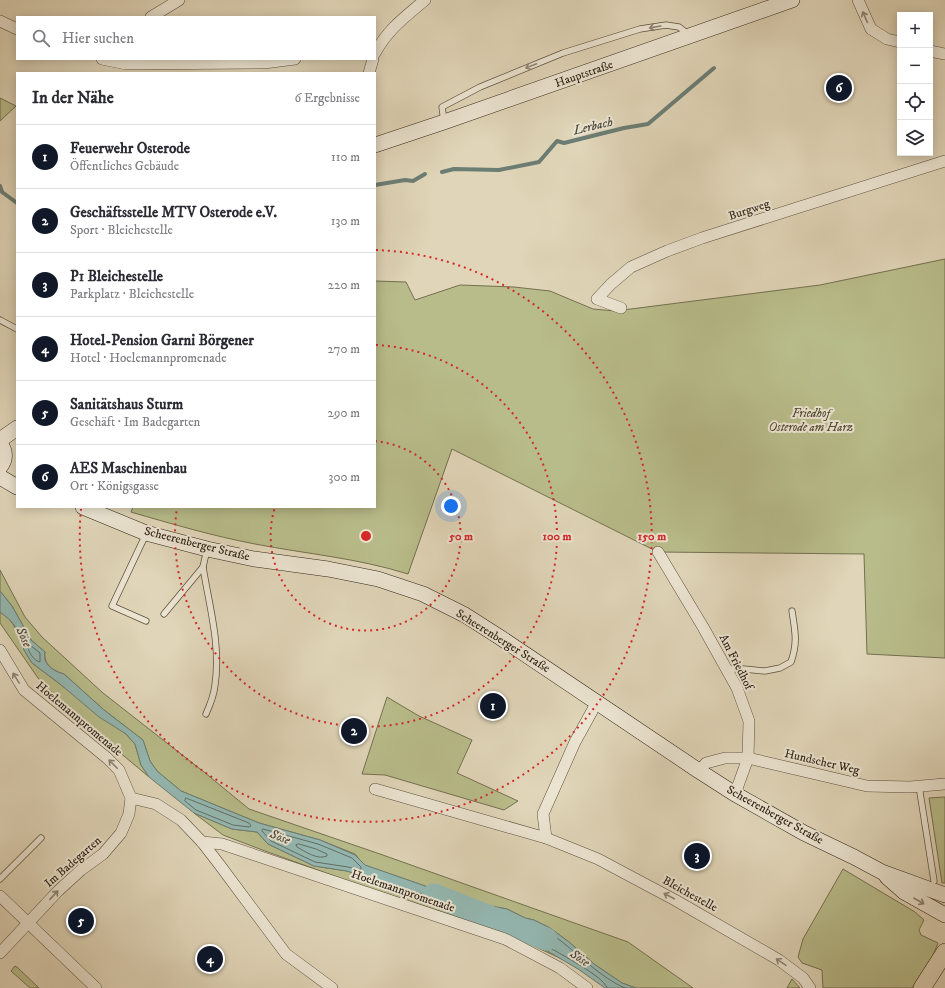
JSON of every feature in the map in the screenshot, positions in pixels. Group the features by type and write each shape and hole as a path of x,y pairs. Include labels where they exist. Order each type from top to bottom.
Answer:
{"main road":[{"name":"Hauptstraße","path":"376,145 792,0"},
{"path":"0,440 16,429"},
{"path":"0,444 5,453 5,459 1,470"},
{"path":"1,470 16,476"},
{"path":"1,470 16,486"},
{"name":"Scheerenberger Straße","path":"85,508 146,533 207,549 254,559 335,570 378,579 423,594 465,615 735,794 804,833 882,872 945,895"},
{"name":"Scheerenberger Straße","path":"882,872 904,892 945,915"},
{"path":"922,988 945,952"}],"street":[{"path":"153,16 179,0"},
{"path":"376,51 387,33 425,0"},
{"path":"858,0 870,29 887,39 897,41"},
{"path":"0,21 16,29"},
{"path":"933,52 945,54"},
{"path":"108,60 126,64 264,63 287,60"},
{"path":"370,72 373,60"},
{"name":"Burgweg","path":"621,308 597,299 611,284 631,267 702,238 945,161"},
{"name":"Am Friedhof","path":"658,552 727,669 737,688 749,721 748,758 735,794"},
{"name":"Hoelemannpromenade","path":"0,650 24,690 107,758 119,770 131,798"},
{"path":"546,838 543,814 576,742 597,702"},
{"name":"Hundscher Weg","path":"699,771 706,763 725,758 748,758 867,786 920,786 945,784"},
{"name":"Bleichestelle","path":"375,789 546,838 598,859 675,900 779,960 803,978 810,988"},
{"path":"131,798 156,804 181,820 202,842 286,954 332,988"},
{"name":"Im Badegarten","path":"0,953 71,878 103,854 113,844 121,833 129,814 131,798"},
{"name":"Hoelemannpromenade","path":"202,842 222,844 505,939 560,968 587,988"},
{"path":"0,896 96,988"}],"lane":[{"path":"444,122 442,107 480,87 563,54 640,30 666,25 679,27 690,36"},
{"path":"0,320 16,328"},
{"path":"146,533 112,606 146,621"},
{"path":"206,714 215,686 216,648 215,632 203,566 207,549"},
{"path":"164,614 203,566"},
{"path":"727,669 765,671 780,668 791,662 795,649 796,632 792,611"},
{"path":"920,786 934,881"},
{"path":"0,879 41,838"}],"green space":[{"path":"0,98 16,106 0,121"},
{"name":"Friedhof Osterode am Harz","path":"945,259 945,658 867,654 864,554 658,552 452,449 408,574 351,560 239,541 193,530 131,512 133,508 376,508 376,281 406,282 415,300 460,285 514,287 550,291 593,309 615,311 820,285"},
{"path":"0,570 25,617 42,637 103,693 249,809 628,942 693,988 636,988 622,983 594,964 550,928 534,920 525,918 507,909 474,903 364,865 355,854 320,840 259,823 181,791 157,771 150,761 143,740 104,710 64,674 56,671 47,663 45,652 31,640 12,606 0,591"},
{"path":"0,612 13,624 32,663 126,734 135,744 141,765 149,777 69,710 38,678 0,623"},
{"path":"387,697 419,716 472,740 457,773 518,801 504,810 385,775 362,774"},
{"path":"945,797 945,883 942,883 929,798"},
{"path":"194,813 232,829 257,832 268,844 314,866 347,871 388,885 472,908 481,914 518,927 527,939 562,959 505,933 365,887 223,835"},
{"path":"843,869 915,912 924,920 919,930 921,935 938,943 933,955 912,988 823,988 822,970 802,963 798,957 803,939"},
{"path":"15,966 39,988 30,988 11,971"},
{"path":"792,979 800,988 787,988"}],"water":[{"path":"0,591 12,606 31,640 45,652 45,660 49,666 52,669 64,674 104,710 143,740 150,761 157,771 181,791 259,823 320,840 355,855 365,865 474,903 507,909 525,918 534,920 550,928 594,964 622,983 636,988 605,988 578,969 527,939 518,927 481,914 472,908 388,885 347,871 314,866 268,844 257,832 232,829 194,813 149,777 141,765 135,744 126,734 99,717 60,684 32,663 24,650 18,630 10,620 0,612"}],"waterway":[{"name":"Lerbach","path":"442,172 454,169 499,170 539,162 557,141 564,143 624,128 648,124 714,68"},
{"name":"Lerbach","path":"376,185 405,180 413,181 425,174"},
{"name":"Lerbach","path":"0,186 2,192 16,202"},
{"name":"Söse","path":"434,895 546,939"}],"place":[{"name":"AES Maschinenbau","path":"839,88"},
{"name":"Feuerwehr Osterode","path":"493,706"},
{"name":"Geschäftsstelle MTV Osterode e.V.","path":"354,731"},
{"name":"P1 Bleichestelle","path":"697,856"},
{"name":"Sanitätshaus Sturm","path":"81,921"},
{"name":"Hotel-Pension Garni Börgener","path":"210,959"}]}
